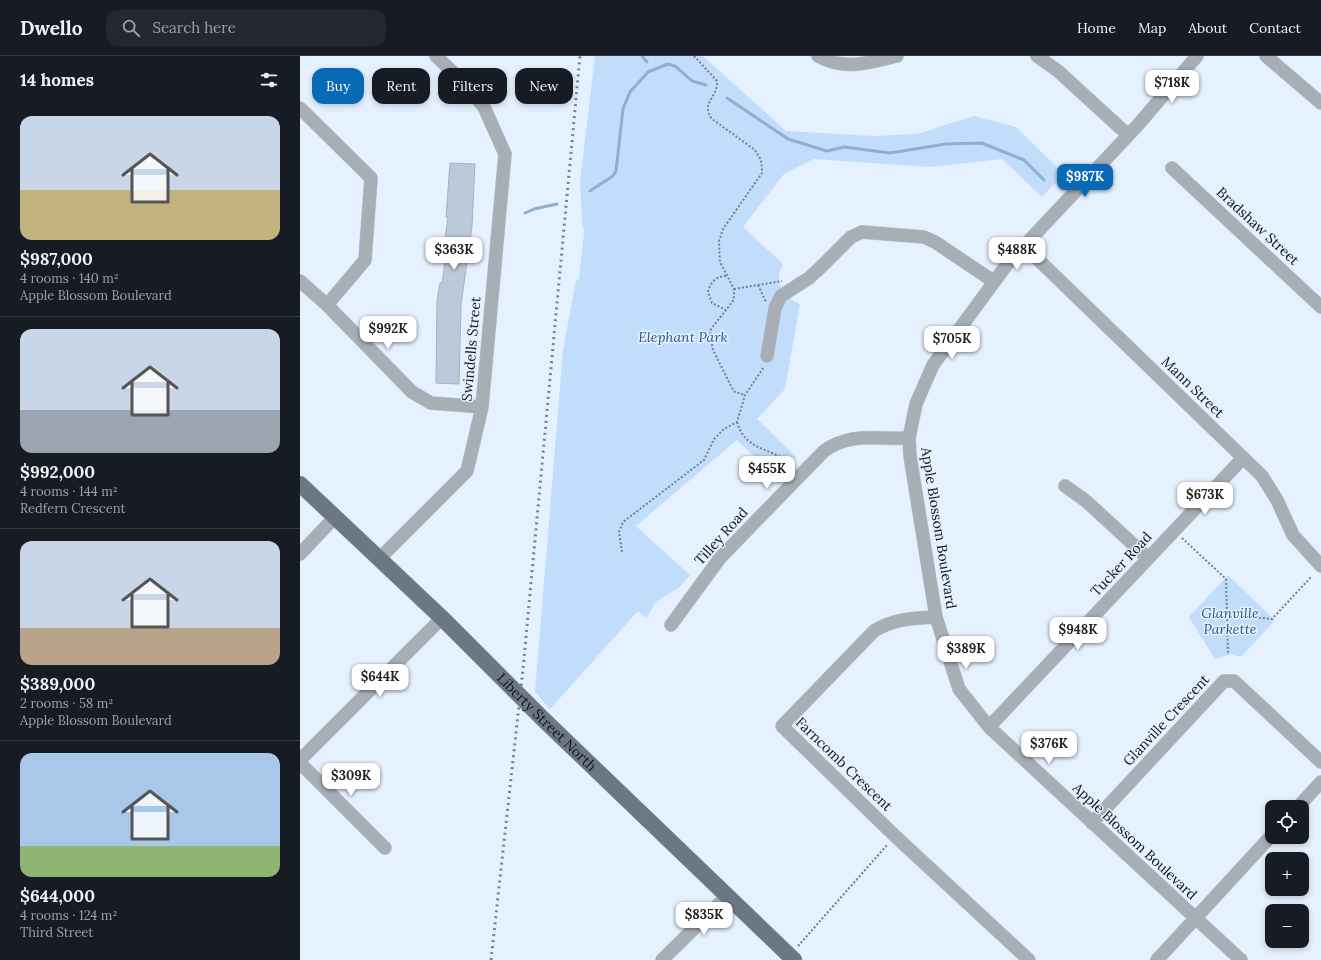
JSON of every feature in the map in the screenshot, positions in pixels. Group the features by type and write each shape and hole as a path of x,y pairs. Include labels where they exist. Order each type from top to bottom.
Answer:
{"main road":[{"name":"Liberty Street North","path":"300,484 442,618 544,720 728,895 791,958"}],"street":[{"name":"Swindells Street","path":"379,559 467,471 482,407 505,154 484,107 464,83 436,56"},
{"path":"818,56 829,62 858,66 897,56"},
{"path":"1037,56 1058,71 1128,135"},
{"name":"Apple Blossom Boulevard","path":"1197,56 1128,135 1023,245 993,281 933,365 916,404 909,438 936,618 959,689 989,727 1241,960"},
{"path":"1266,56 1321,102"},
{"path":"300,108 371,178 365,260 327,305"},
{"name":"Bradshaw Street","path":"1172,168 1321,307"},
{"path":"767,356 778,301 790,289 809,278 851,237 862,232 924,237 935,242 993,281"},
{"name":"Mann Street","path":"1023,245 1243,458 1270,487 1292,535 1321,566"},
{"path":"300,281 327,305 412,392 431,403 482,407"},
{"name":"Tilley Road","path":"671,625 720,558 824,451 834,444 858,437 909,438"},
{"name":"Tucker Road","path":"989,727 1243,458"},
{"path":"1065,486 1086,501 1148,558"},
{"path":"300,554 334,517"},
{"path":"384,848 300,761 442,618"},
{"name":"Farncomb Crescent","path":"936,618 896,621 884,624 874,631 782,726 895,836 1029,960"},
{"name":"Glanville Crescent","path":"1092,822 1224,681 1234,681 1321,762"},
{"path":"1304,800 1321,782"},
{"path":"1157,960 1265,844"},
{"path":"662,960 728,895"}],"path":[{"path":"694,56 717,81 715,93 708,107 708,113 712,119 756,150 761,160 762,172 723,229 718,241 720,262 734,289 732,301 711,329 711,343 732,388 735,392 745,395"},
{"path":"726,276 721,276 714,280 708,292 712,303 726,310"},
{"path":"734,289 788,280"},
{"path":"767,356 762,371 745,395 737,422 742,434 753,445 757,448 777,454 791,464"},
{"path":"622,552 620,532 623,522 704,460 714,439 724,429 737,422"},
{"path":"1174,530 1226,579 1228,655"},
{"path":"1227,616 1272,619 1312,576"},
{"path":"791,958 895,836"}],"green space":[{"name":"Elephant Park","path":"595,56 703,56 786,131 874,136 917,134 974,116 1016,127 1064,174 1042,197 1002,159 931,167 813,159 784,174 743,227 783,264 779,277 781,288 789,297 800,304 785,389 757,419 796,457 776,477 737,440 636,526 690,575 680,587 657,601 646,618 638,611 550,709 535,692 563,350 576,280 579,279 584,233 582,223 580,181"},
{"name":"Glanville Parkette","path":"1228,575 1275,620 1241,657 1230,654 1215,659 1189,617"}],"building":[{"path":"450,163 475,164 472,226 461,305 459,384 436,383 437,301 440,283 442,283 447,247 444,246 448,217 446,217"}],"waterway":[{"path":"642,56 647,62"},
{"path":"590,191 613,176 616,171 623,109 630,92 648,72 668,64 675,66 692,81 706,85"},
{"path":"727,98 788,139 827,151 844,147 890,153 946,144 982,143 1024,160 1044,180"},
{"path":"525,213 534,209 557,204"}],"railway":[{"path":"491,960 523,669 580,56"}]}
